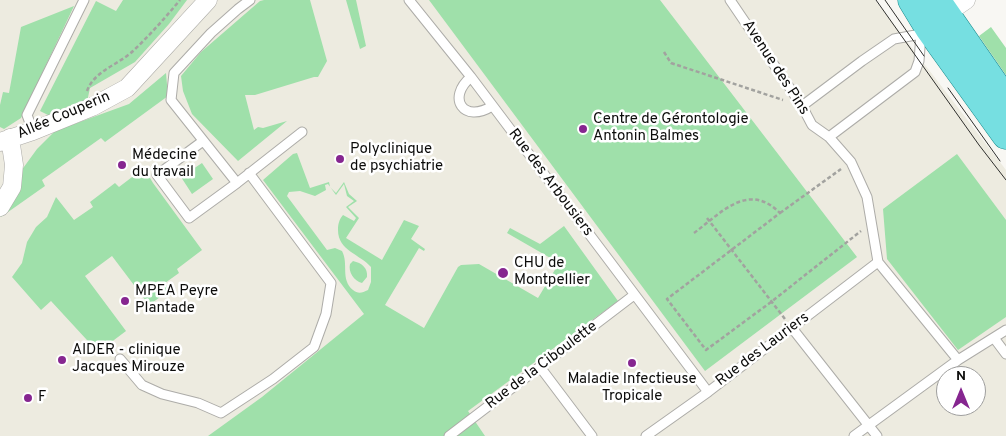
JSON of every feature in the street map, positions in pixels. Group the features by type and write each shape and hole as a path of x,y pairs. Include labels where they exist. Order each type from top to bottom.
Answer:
{"main road":[{"path":"898,0 940,16 1006,113"},
{"path":"912,0 940,16 1006,101"},
{"path":"940,16 1006,135"}],"street":[{"name":"Allée Couperin","path":"5,140 33,131 92,107 127,88 208,0"},
{"path":"0,207 12,187 14,165 5,140"}],"lane":[{"path":"33,131 28,115 84,0"},
{"path":"237,183 171,100 174,73 211,33 238,8 250,0"},
{"name":"Rue des Arbousiers","path":"409,0 471,77 708,392"},
{"name":"Avenue des Pins","path":"730,0 802,106 812,125 829,137 851,162 867,197 878,262"},
{"path":"802,106 894,39 940,16"},
{"path":"829,137 914,72 940,16"},
{"path":"471,77 460,90 459,98 461,105 466,110 476,112 483,111 492,106"},
{"path":"203,141 157,175 189,218 302,132"},
{"path":"120,359 142,385 162,394 198,403 221,413 272,379 314,347 326,314 331,283 249,174"},
{"path":"878,262 958,360"},
{"name":"Rue des Lauriers","path":"646,436 708,392 878,262"},
{"name":"Rue de la Ciboulette","path":"449,436 634,295"},
{"path":"792,328 877,436"},
{"path":"854,436 958,360 1006,330"},
{"path":"994,338 1006,354"},
{"path":"540,367 592,436"}],"path":[{"path":"92,107 87,92 89,85 103,71 131,53 180,0"},
{"path":"664,52 671,63 802,106"},
{"path":"851,162 667,299 706,350 872,223"},
{"path":"694,233 708,220 734,204 745,200 764,203 780,213"},
{"path":"708,220 792,328"}],"shaded area":[{"name":"CHU de Montpellier","path":"0,0 875,0 1006,170 1006,436 0,436"}],"green space":[{"path":"123,0 187,0 169,24 135,62 90,88 87,102 50,116 40,111 96,1 116,11"},
{"path":"310,0 327,61 318,77 255,95 245,95 254,130 258,127 263,128 287,121 238,161 192,114 183,91 181,76 201,52 260,1"},
{"path":"346,0 356,0 366,46 360,49"},
{"path":"429,0 660,0 857,257 705,371"},
{"path":"74,6 21,118 4,129 0,127 0,105 3,92 9,93 21,27"},
{"path":"991,27 1006,48 1006,75 979,36"},
{"path":"166,73 168,96 105,142 101,138 42,180 45,186 1,217 15,190 21,171 37,149 55,131 129,104"},
{"path":"297,153 310,188 329,182 330,187 328,184 325,185 326,190 315,196 300,191 289,192 287,196 327,250 335,248 342,251 347,281 349,286 355,291 360,293 368,290 371,282 371,267 350,252 342,243 338,230 339,222 343,215 354,221 356,218 346,207 354,201 347,196 344,184 336,195 331,188 336,193 344,182 349,194 357,201 348,207 359,218 346,238 382,260 404,220 419,226 411,239 425,249 424,251 419,248 385,305 424,328 458,267 461,265 479,264 538,298 559,263 507,233 510,228 540,244 564,226 618,301 468,411 485,436 208,436 262,397 364,314 263,180 293,154"},
{"path":"957,154 1006,220 1006,317 958,350 887,259 883,209"},
{"path":"202,163 213,179 192,194 181,177"},
{"path":"144,168 202,250 177,269 179,273 165,283 170,290 149,305 112,256 85,276 126,331 98,352 51,301 41,310 12,277 22,263 27,242 36,227 47,217 56,197 74,220 93,207 90,202 115,183 119,187"},
{"path":"353,261 362,265 366,271 367,277 362,283 356,280 351,273 350,264"}],"tram line":[{"path":"876,0 1006,180"},
{"path":"885,0 924,56"},
{"path":"948,88 1000,161"}],"place":[{"name":"Centre de Gérontologie Antonin Balmes","path":"583,129"},
{"name":"Polyclinique de psychiatrie","path":"340,159"},
{"name":"Médecine du travail","path":"122,165"},
{"name":"CHU de Montpellier","path":"503,273"},
{"name":"MPEA Peyre Plantade","path":"125,301"},
{"name":"AIDER - clinique Jacques Mirouze","path":"62,360"},
{"name":"Maladie Infectieuse Tropicale","path":"632,363"},
{"name":"F","path":"28,398"}]}
